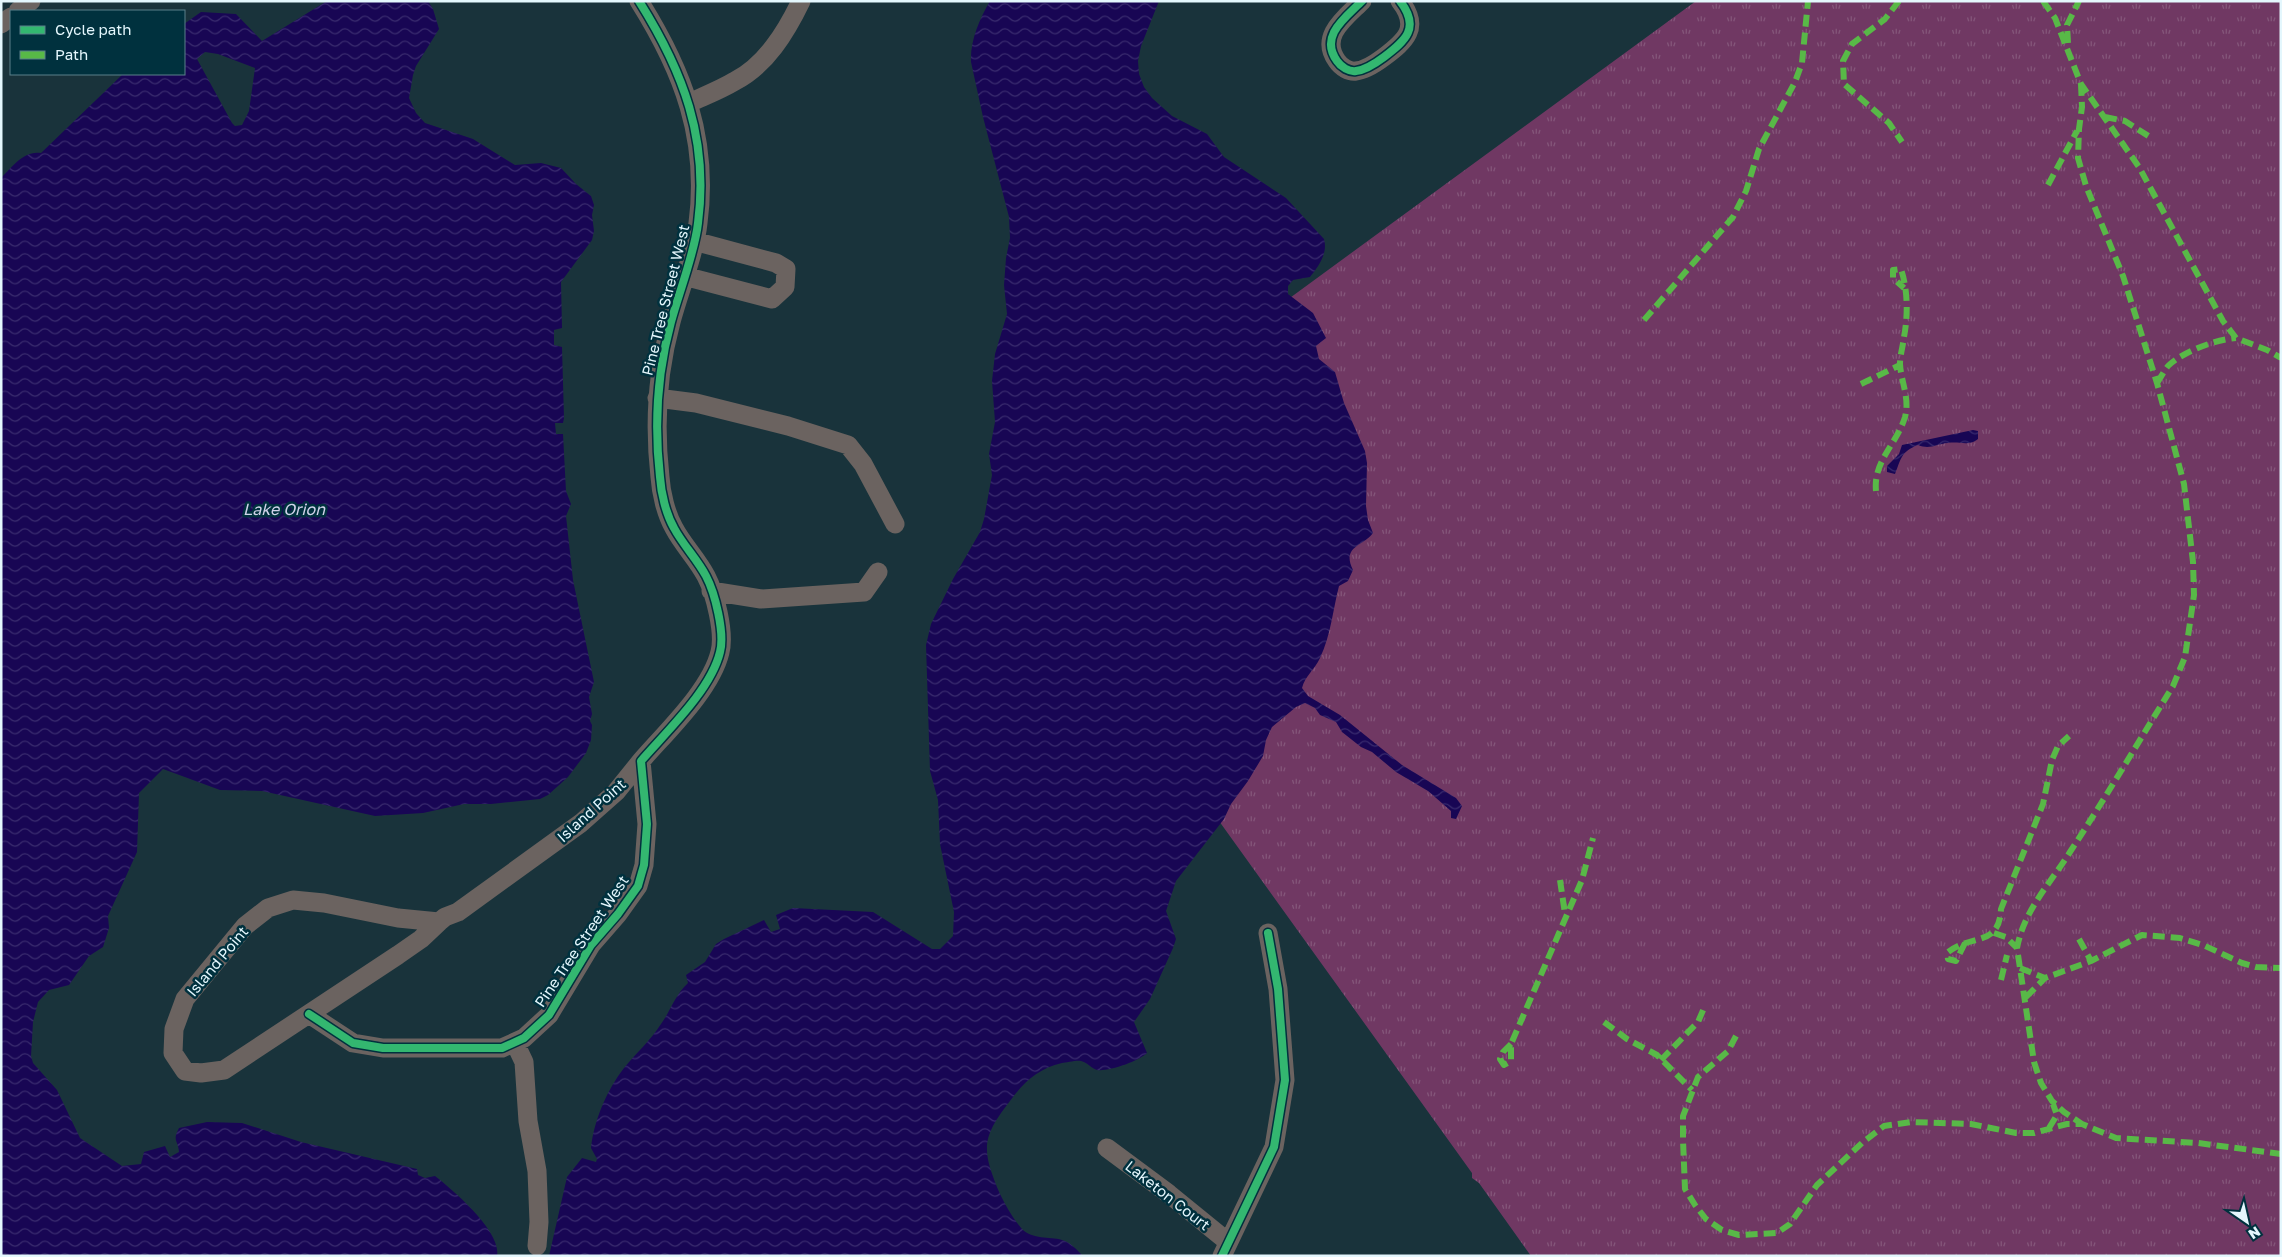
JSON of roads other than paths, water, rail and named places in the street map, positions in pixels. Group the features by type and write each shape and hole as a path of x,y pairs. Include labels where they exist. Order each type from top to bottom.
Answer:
{"street":[{"path":"19,10 31,1"},
{"name":"Pine Tree Street West","path":"309,1014 353,1043 383,1048 502,1048 524,1038 549,1015 591,945 618,914 638,886 644,865 647,824 641,761 706,683 720,651 720,621 707,578 673,526 661,487 656,438 658,380 670,324 698,225 702,178 697,130 682,82 639,1"},
{"path":"689,103 736,81 761,61 788,28 801,1"},
{"path":"1362,1 1332,34 1329,43 1331,52 1338,64 1346,69 1356,71 1378,62 1402,44 1408,36 1409,19 1400,1"},
{"path":"684,276 772,299 785,287 786,270 776,263 694,241"},
{"path":"658,398 696,403 788,426 848,445 863,464 895,524"},
{"path":"711,591 762,599 864,592 878,572"},
{"name":"Island Point","path":"439,922 398,918 324,903 293,900 268,908 246,926 185,998 174,1029 173,1053 185,1071 201,1073 224,1070 421,939 439,922 444,917 458,912 581,823 616,792 641,761"},
{"path":"1224,1249 1274,1147 1286,1080 1278,989 1268,933"},
{"path":"515,1043 524,1062 528,1121 537,1170 539,1222 537,1246"},
{"name":"Laketon Court","path":"1107,1148 1170,1194 1224,1249"}],"water":[{"name":"Lake Orion","path":"327,1 428,1 433,9 439,29 416,66 413,75 409,98 416,113 425,123 473,139 515,165 541,163 561,168 591,196 594,205 592,240 561,282 562,328 554,330 554,345 562,347 564,418 563,423 555,423 556,434 563,434 566,491 571,504 566,516 573,580 594,682 589,697 592,714 590,721 592,725 591,740 586,753 568,777 548,795 540,799 491,804 464,804 423,813 375,816 262,791 220,790 163,769 139,793 137,852 108,916 109,928 103,947 89,956 69,985 49,990 38,1002 33,1022 31,1056 33,1063 57,1090 80,1138 122,1166 141,1164 144,1152 165,1146 170,1157 179,1152 176,1138 179,1128 207,1122 242,1123 301,1142 417,1169 418,1175 425,1178 435,1176 475,1212 492,1235 497,1246 497,1256 1,1256 1,178 24,156 41,153 122,75 185,75 185,23 201,12 236,14 262,41","holes":["205,52 218,54 255,68 249,111 242,125 235,126 197,59"]},
{"path":"990,1 1159,1 1141,46 1138,61 1139,74 1144,87 1152,98 1172,116 1207,134 1224,157 1286,198 1324,239 1324,254 1317,268 1310,277 1293,280 1288,286 1288,294 1313,313 1326,338 1316,346 1319,359 1335,372 1344,403 1365,451 1367,463 1366,506 1368,520 1373,533 1352,551 1350,562 1353,570 1348,581 1339,586 1324,649 1302,688 1308,696 1340,715 1402,765 1456,798 1462,806 1456,819 1451,818 1451,811 1428,791 1396,772 1372,752 1361,747 1342,732 1336,722 1320,715 1315,708 1305,703 1296,707 1272,727 1266,740 1263,756 1248,781 1231,804 1224,819 1176,881 1166,911 1176,939 1150,999 1134,1022 1147,1053 1116,1068 1097,1070 1079,1061 1054,1065 1040,1071 1018,1091 995,1122 990,1133 987,1143 989,1165 1000,1194 1022,1229 1031,1235 1065,1241 1083,1256 549,1256 567,1177 582,1158 596,1162 597,1159 591,1148 595,1127 602,1106 612,1086 624,1068 653,1036 661,1024 680,992 688,983 686,975 705,962 716,944 764,920 771,932 780,929 776,915 793,908 873,912 932,949 940,949 953,936 954,912 940,844 938,800 930,771 926,645 931,624 953,579 980,532 992,475 989,454 995,422 992,381 995,354 1007,314 1004,285 1010,238 1009,217 971,62 972,46 976,31"},
{"path":"1973,430 1978,431 1978,439 1970,443 1948,443 1930,447 1918,445 1904,454 1895,474 1887,472 1887,466 1899,454 1902,445"}]}
